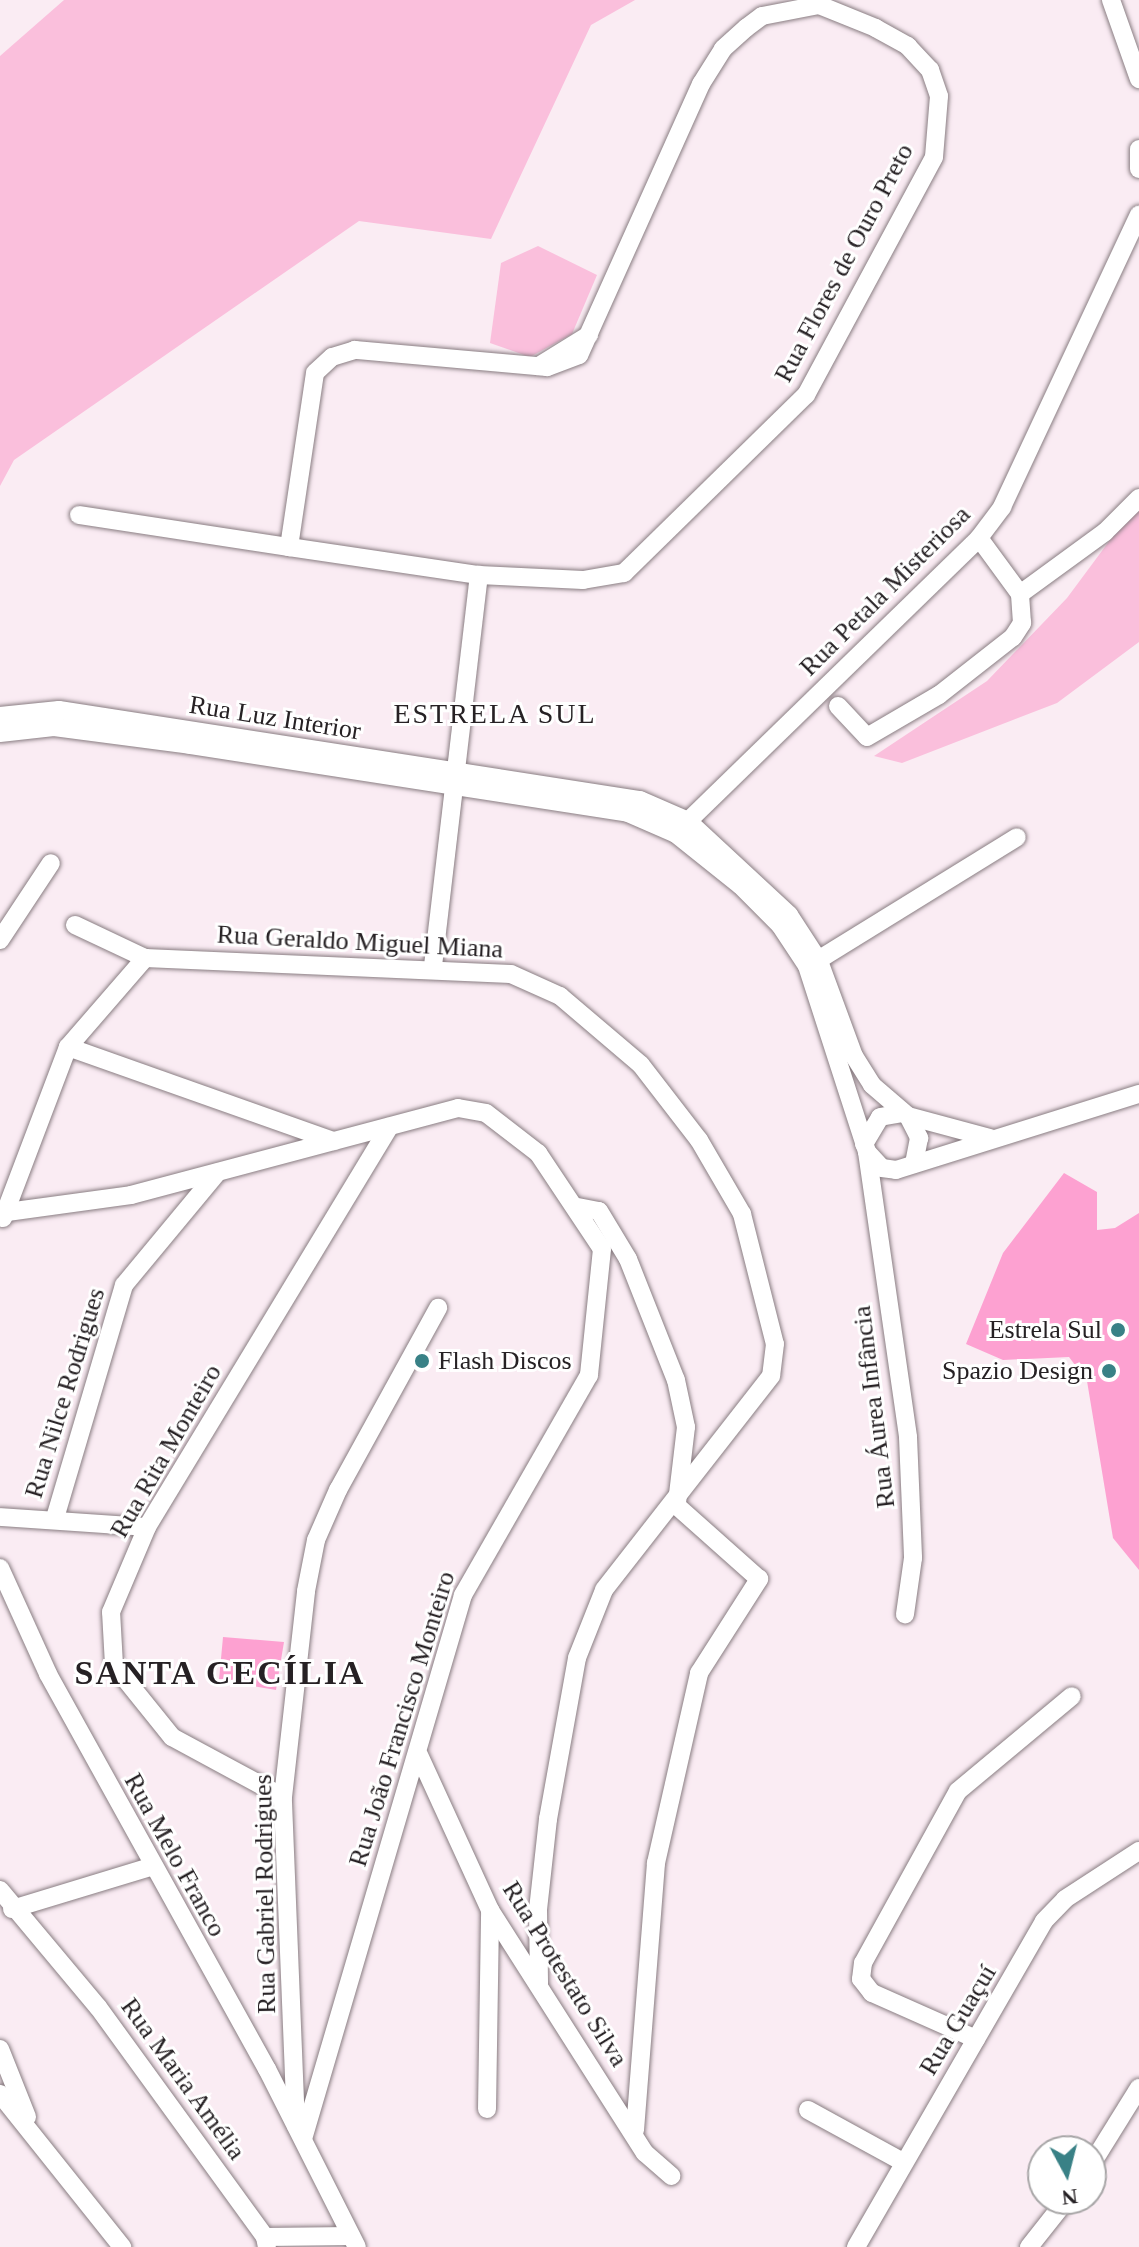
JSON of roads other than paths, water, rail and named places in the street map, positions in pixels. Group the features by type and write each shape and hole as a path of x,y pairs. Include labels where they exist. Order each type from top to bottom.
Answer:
{"street":[{"path":"1111,0 1139,79"},
{"name":"Rua Flores de Ouro Preto","path":"79,515 289,547 479,575 583,580 624,573 806,395 934,157 940,111 930,70 887,34 819,5 762,16 723,49 701,84 579,355 539,366 355,350 332,357 315,373 289,547"},
{"name":"Rua Petala Misteriosa","path":"682,827 979,538 1002,507 1139,215"},
{"path":"1020,594 1105,532 1139,498"},
{"path":"838,706 867,737 939,695 1013,637 1022,623 1020,594 979,538"},
{"path":"433,966 479,575"},
{"name":"Rua Luz Interior","path":"0,716 59,710 456,780 628,813 682,827 813,963 863,1073 905,1115"},
{"name":"Rua Luz Interior","path":"0,733 54,727 456,780"},
{"path":"813,963 1017,837"},
{"path":"0,940 51,863"},
{"name":"Rua Geraldo Miguel Miana","path":"75,925 145,958 433,966 511,974 560,996 606,1030 699,1140 742,1214 775,1344 771,1376 676,1505 604,1590 577,1658 548,1819 538,1910 539,1984"},
{"path":"2,1216 68,1047 145,958"},
{"name":"Rua Luz Interior","path":"813,963 865,1148"},
{"path":"68,1047 334,1141"},
{"path":"870,1195 905,1167 998,1139 1088,1105 1139,1094"},
{"name":"Rua João Francisco Monteiro","path":"2,1216 131,1195 458,1108 486,1113 538,1153 578,1207 602,1249 589,1375 563,1431 475,1565 419,1755 299,2132"},
{"path":"905,1167 876,1164 865,1148 880,1117 905,1115 998,1139"},
{"path":"905,1115 919,1138 905,1167"},
{"name":"Rua Rita Monteiro","path":"283,1797 172,1737 114,1665 111,1612 147,1527 389,1127"},
{"name":"Rua Áurea Infância","path":"865,1148 908,1437 913,1558 905,1614"},
{"name":"Rua Nilce Rodrigues","path":"55,1518 124,1285 217,1173"},
{"path":"578,1207 599,1211 628,1259 676,1380 686,1427 676,1505 759,1579 699,1673 656,1863 635,2130"},
{"name":"Rua Gabriel Rodrigues","path":"299,2132 283,1797 316,1540 438,1308"},
{"path":"0,1517 55,1518 77,1526 147,1527"},
{"name":"Rua Melo Franco","path":"0,1568 150,1867 267,2069 354,2242"},
{"path":"976,2039 872,1993 861,1979 863,1963 958,1791 1072,1696"},
{"name":"Rua Protestato Silva","path":"419,1755 490,1910 635,2130 645,2153 671,2176"},
{"name":"Rua Guaçuí","path":"856,2247 1044,1921 1065,1899 1139,1851"},
{"path":"0,1906 21,1911 150,1867"},
{"name":"Rua Maria Amélia","path":"0,1890 21,1911 266,2242 354,2242"},
{"path":"487,2109 490,1910"},
{"path":"267,2069 283,2050 293,2022"},
{"path":"0,2049 32,2130"},
{"path":"1107,2139 1139,2088"},
{"path":"0,2094 32,2130 122,2247"},
{"path":"808,2110 903,2162"},
{"path":"1029,2247 1054,2215"}],"place":[{"name":"Estrela Sul","path":"1118,1330"},
{"name":"Flash Discos","path":"422,1361"},
{"name":"Spazio Design","path":"1109,1371"}],"district":[{"name":"ESTRELA SUL","path":"495,714"},
{"name":"SANTA CECÍLIA","path":"220,1673"}]}
